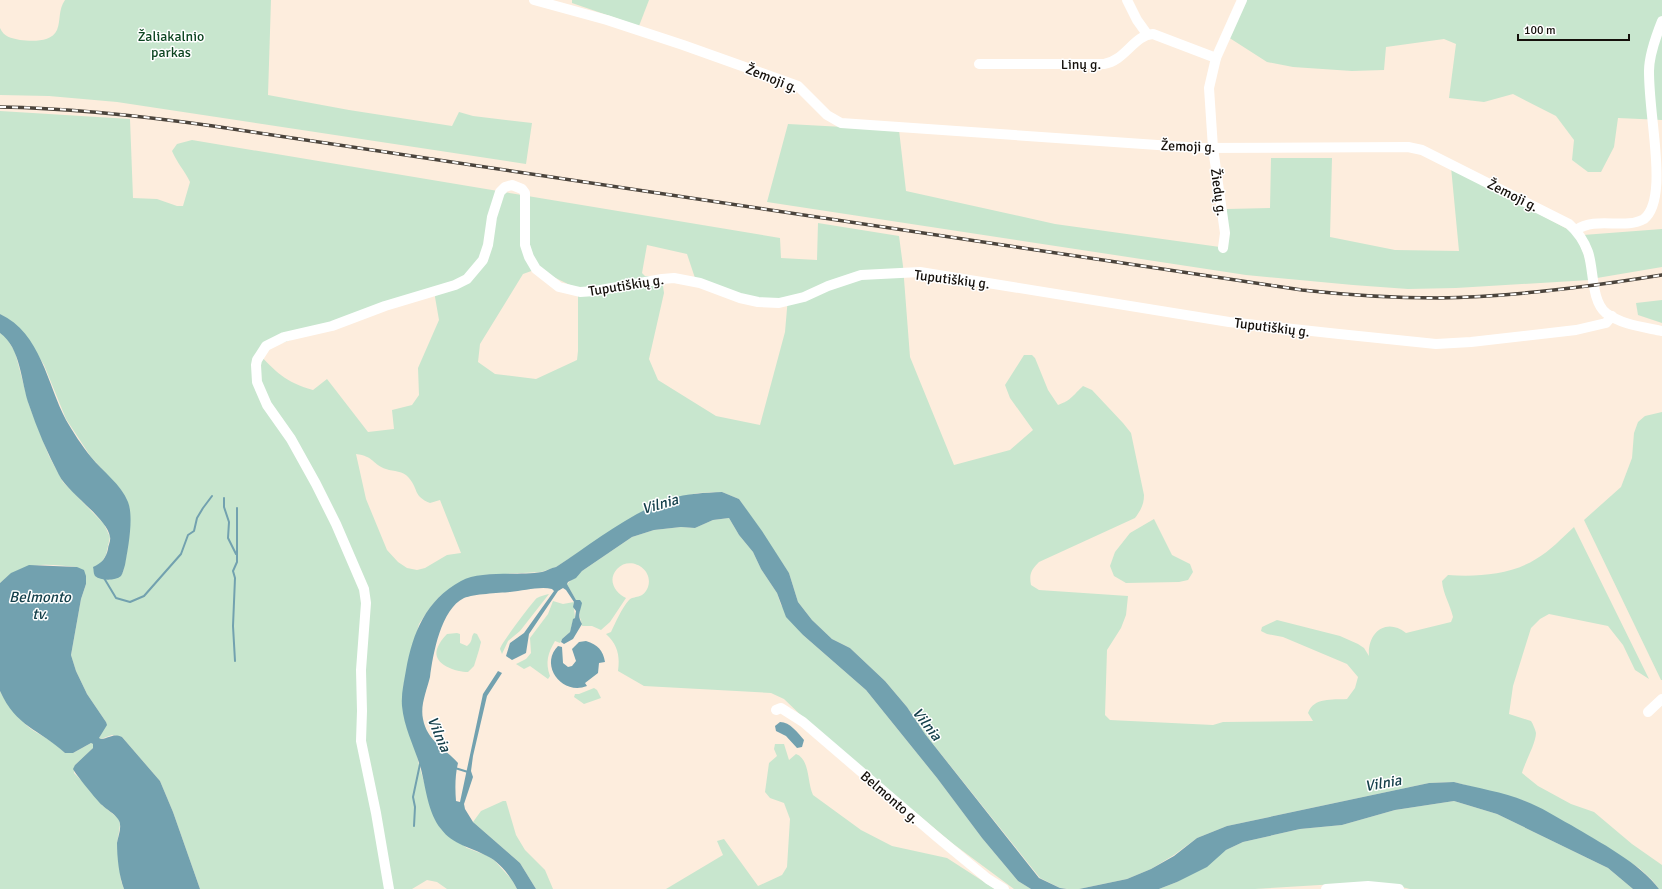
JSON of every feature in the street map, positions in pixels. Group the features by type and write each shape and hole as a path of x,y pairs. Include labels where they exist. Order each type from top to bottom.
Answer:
{"street":[{"name":"Žemoji g.","path":"534,0 637,30 798,86 827,115 841,123 1183,147 1408,147 1422,150 1560,219 1576,230"},
{"path":"1127,0 1137,20 1147,34 1160,35 1216,58"},
{"name":"Žiedų g.","path":"1223,248 1225,233 1213,148 1209,88 1216,58 1242,0"},
{"path":"1662,21 1653,49 1649,70 1654,137 1658,165 1657,190 1653,209 1643,220 1632,223 1586,224 1576,230 1588,252 1599,304 1603,310 1628,324 1662,331"},
{"name":"Linų g.","path":"979,64 1111,63 1147,34"},
{"name":"Tuputiškių g.","path":"389,889 376,813 361,741 361,670 366,603 364,589 336,524 316,484 291,439 267,406 260,389 256,372 257,360 266,346 284,337 332,326 414,297 455,285 467,279 483,260 488,245 492,217 500,192 505,187 512,184 522,189 525,193 525,245 529,257 536,269 558,287 580,292 595,291 662,278 674,278 700,283 740,298 770,304 804,297 828,286 861,275 920,272 1229,322 1436,344 1471,342 1576,330 1606,323 1612,316"},
{"path":"1648,712 1662,699"},
{"name":"Belmonto g.","path":"776,710 781,708 803,722 937,837 988,879 1004,889"},
{"path":"1326,889 1368,886 1398,889"}],"green space":[{"name":"Žaliakalnio parkas","path":"65,0 271,0 268,95 349,110 452,126 459,112 473,116 532,123 526,164 117,102 49,96 0,95 0,28 11,38 30,41 46,39 57,30 60,11"},
{"path":"572,0 649,0 639,26 572,3"},
{"path":"1244,0 1662,0 1662,120 1618,118 1614,147 1601,172 1588,172 1572,160 1574,140 1556,116 1513,94 1484,102 1449,98 1456,44 1444,39 1386,47 1384,70 1352,71 1293,67 1267,62 1228,37"},
{"path":"0,111 130,119 133,198 157,199 177,206 183,206 190,182 172,151 177,144 192,140 780,238 781,258 817,260 818,223 899,236 903,266 910,357 954,465 1010,450 1033,430 1010,398 1005,385 1024,355 1032,355 1035,358 1048,390 1058,405 1069,399 1083,386 1092,390 1131,433 1144,495 1143,504 1135,518 1039,562 1032,570 1030,578 1031,585 1039,590 1128,596 1126,615 1121,628 1107,650 1105,715 1110,720 1213,725 1223,722 1313,721 1308,713 1315,704 1324,700 1347,699 1355,688 1358,677 1347,664 1283,637 1267,634 1261,631 1262,627 1277,620 1340,636 1364,648 1369,656 1371,640 1379,630 1385,627 1399,628 1406,633 1451,622 1453,617 1442,581 1448,575 1470,576 1494,574 1516,569 1541,556 1574,527 1649,679 1635,670 1623,645 1608,626 1549,614 1540,619 1531,628 1513,686 1509,714 1531,721 1536,733 1536,737 1522,773 1538,786 1571,804 1594,812 1632,844 1662,865 1662,889 1659,889 1639,868 1594,839 1525,801 1454,782 1429,783 1227,826 1197,838 1174,855 1151,869 1127,879 1079,889 1060,888 1040,878 925,734 907,707 885,681 850,648 832,639 812,620 798,602 789,573 739,499 722,492 698,493 671,499 638,514 556,567 541,572 484,575 440,596 419,624 403,687 419,765 435,819 441,829 467,848 488,856 495,861 512,880 517,889 447,889 437,882 427,880 412,889 200,889 173,812 160,781 122,737 112,735 101,739 99,738 106,722 87,694 76,671 71,655 81,599 86,584 77,567 36,565 18,570 0,583 0,333 6,337 15,352 29,405 49,456 63,482 104,524 110,537 106,555 101,563 109,580 120,576 123,572 127,552 130,512 121,490 91,457 66,419 44,365 29,341 20,329 0,314","holes":["647,245 687,254 695,278 753,297 764,299 788,297 785,332 760,425 716,416 658,380 649,359 664,293 663,286 652,276 645,276 642,273","537,269 572,286 578,296 577,360 536,379 495,374 478,362 480,344 523,274","436,288 435,297 439,320 418,368 419,395 412,405 392,410 394,429 368,432 327,379 313,390 295,384 282,376 257,352","356,454 362,455 389,470 407,475 421,498 430,503 440,500 461,553 447,555 425,568 417,570 407,568 398,562 387,550 366,499"]},
{"path":"788,124 899,130 906,191 1055,224 1227,248 1227,209 1270,208 1271,158 1332,158 1330,237 1395,250 1459,251 1451,167 1569,230 1574,235 1581,247 1590,280 1456,288 1408,289 1246,275 767,202"},
{"path":"1662,229 1662,267 1597,278 1583,235"},
{"path":"1662,300 1662,323 1638,315 1636,303"},
{"path":"1662,412 1661,680 1584,520 1621,487 1632,458 1634,433 1638,422 1645,416"},
{"path":"729,518 739,535 753,552 761,569 777,593 781,605 803,635 866,690 937,778 982,838 1018,881 1031,889 1014,889 952,843 809,723 784,699 771,693 644,686 618,671 619,660 616,647 606,634 611,632 621,611 629,600 644,594 648,587 648,575 640,566 634,564 628,563 617,569 613,577 614,586 622,596 626,598 610,622 601,630 592,626 582,626 579,614 581,606 567,584 582,571 632,537 654,530 681,527 695,528 713,520"},
{"path":"1154,519 1172,555 1190,564 1193,572 1188,580 1179,582 1126,583 1114,576 1110,566 1115,552 1130,533"},
{"path":"549,594 520,631 508,641 502,654 500,649 501,646 537,598"},
{"path":"553,601 563,604 574,602 575,618 573,620 570,632 562,639 560,643 555,641 551,650 548,658 548,671 550,676 548,679 530,666 524,669 516,664 526,659 531,653 530,638 548,614"},
{"path":"474,633 477,634 481,642 474,666 468,672 458,671 446,666 438,659 436,655 441,641 447,634 460,634 460,643 467,646"},
{"path":"594,688 597,690 601,698 584,704 574,697 575,694 579,694"},
{"path":"0,691 10,707 25,723 34,731 54,743 65,753 73,753 91,743 93,744 93,748 75,765 74,773 102,805 119,819 120,825 117,844 121,881 124,889 0,889"},
{"path":"775,744 784,744 789,760 796,754 804,761 813,795 861,830 892,846 947,858 995,889 666,889 723,855 717,841 724,839 758,886 782,875 787,867 790,819 784,803 770,798 765,792 769,763 777,756 774,749"},
{"path":"506,801 516,835 525,850 545,870 553,889 536,889 520,863 473,822 481,811"},
{"path":"1454,801 1497,814 1608,868 1633,889 1410,889 1390,884 1353,883 1255,889 1159,889 1177,882 1226,850 1243,842 1300,829 1342,825 1395,810"}],"water":[{"path":"0,314 14,323 34,346 59,406 69,425 96,463 121,489 128,502 130,508 129,542 122,575 118,578 104,580 94,575 93,567 105,558 107,552 110,542 108,530 95,514 70,490 59,475 42,440 32,414 16,356 7,339 0,333"},
{"name":"Vilnia","path":"722,492 739,499 762,531 789,573 798,602 812,620 832,639 850,648 885,681 907,707 925,734 1039,878 1060,888 1067,889 1031,889 1018,881 982,838 937,778 866,690 803,635 786,617 777,593 761,569 753,552 739,535 729,518 713,520 695,528 681,527 654,530 632,537 582,571 576,578 567,584 576,600 580,600 582,603 579,616 582,624 573,639 564,644 561,642 562,639 570,632 576,611 573,607 574,602 563,588 558,591 529,634 526,653 512,660 506,656 510,643 524,633 554,591 552,589 542,588 480,595 464,598 456,604 449,612 444,622 433,656 430,677 422,708 425,727 432,739 458,763 455,787 456,801 460,802 483,694 498,671 502,673 487,696 473,756 471,771 473,777 464,804 465,809 473,822 520,863 536,889 517,889 512,880 496,862 451,839 441,829 430,808 421,769 407,730 402,706 402,697 409,656 417,630 430,607 449,589 461,581 489,574 544,572 556,567 625,521 655,505 683,496"},
{"name":"Belmonto tv.","path":"29,565 77,567 84,570 86,584 81,599 71,655 76,671 87,694 106,722 107,725 99,738 101,739 116,735 122,737 160,781 173,812 200,889 124,889 117,854 117,843 120,828 118,819 96,799 73,769 75,765 93,748 93,744 91,743 73,753 65,753 21,720 6,703 0,691 0,583 11,573"},
{"path":"586,641 599,648 603,654 605,662 599,663 598,673 585,683 587,686 578,688 569,687 556,677 552,670 551,662 553,654 558,646 562,647 563,663 568,667 572,666 576,661 572,649 579,642"},
{"path":"780,722 784,722 794,728 804,740 802,747 797,748 786,736 776,731 775,726"},
{"path":"1454,782 1508,795 1543,809 1630,862 1651,879 1659,889 1633,889 1608,868 1497,814 1454,801 1395,810 1342,825 1300,829 1243,842 1226,850 1207,867 1159,889 1079,889 1127,879 1151,869 1174,856 1197,838 1227,826 1429,783"}],"waterway":[{"path":"104,578 116,598 130,602 144,596 181,554 188,535 194,531 197,518 212,496"},
{"path":"224,498 224,507 229,522 228,538 236,554"},
{"path":"235,661 233,626 235,578 233,571 237,562 237,508"},
{"path":"414,826 415,807 413,797 420,764"},
{"path":"455,768 468,772"}],"railway":[{"path":"0,107 107,113 213,126 1319,292 1370,296 1438,298 1494,296 1550,291 1662,275"}]}
